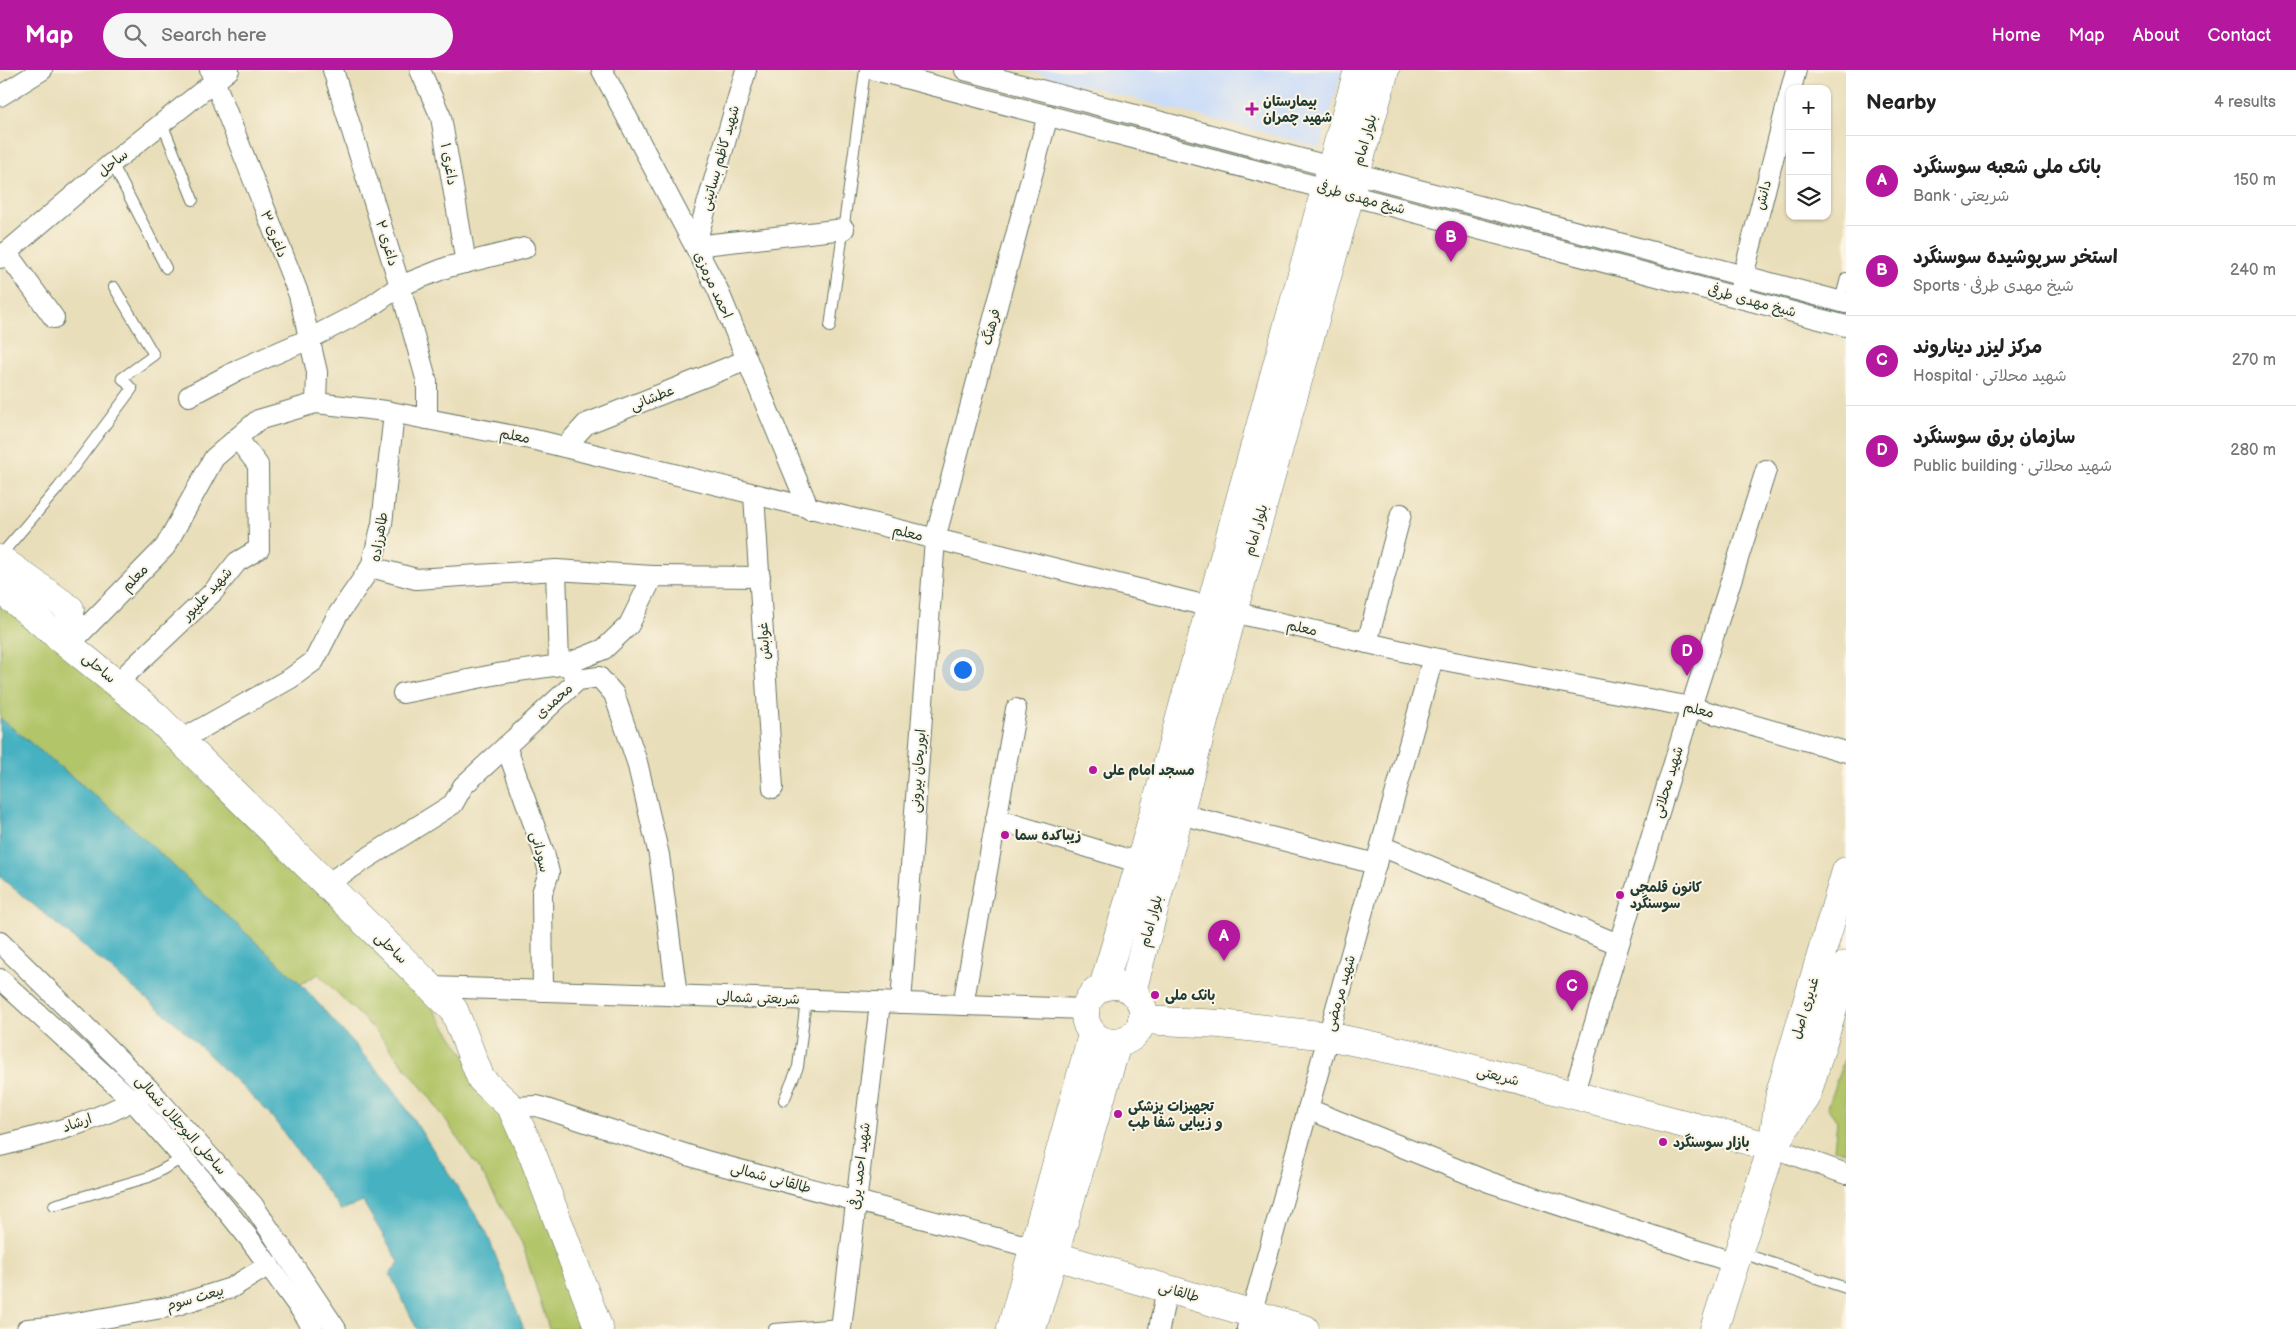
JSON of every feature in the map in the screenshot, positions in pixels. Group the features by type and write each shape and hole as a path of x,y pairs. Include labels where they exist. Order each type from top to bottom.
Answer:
{"main road":[{"name":"بلوار امام","path":"1341,181 1358,70"},
{"name":"بلوار امام","path":"1104,987 1140,863 1222,609 1341,181 1385,70"},
{"name":"ساحلی","path":"0,558 70,609 70,644"},
{"name":"ساحلی","path":"0,589 155,715 454,1010 481,1079 511,1107 532,1153 599,1329"},
{"name":"بلوار امام","path":"1132,992 1180,814 1222,609"},
{"name":"غدیری اصل","path":"1714,1329 1772,1147 1780,1093 1846,871"},
{"name":"غدیری اصل","path":"1772,1147 1806,1098 1846,965"},
{"path":"1032,1329 1043,1252 1098,1029 1091,996 1104,987 1119,986 1132,992 1141,1005 1142,1020 1134,1036 1098,1029"},
{"name":"شریعتی","path":"1142,1020 1221,1024 1328,1036 1436,1059 1772,1147"},
{"path":"1011,1329 1043,1252"},
{"name":"طالقانی","path":"1043,1252 1168,1289 1249,1321 1305,1329"}],"street":[{"path":"0,96 42,70"},
{"name":"داغری ۲","path":"333,70 400,286 427,382 427,419"},
{"name":"داغری ۱","path":"420,70 441,117 466,263"},
{"name":"احمد مرمزی","path":"602,70 718,290 808,508"},
{"name":"شهید کاظم بساتینی","path":"694,246 746,70"},
{"name":"شیخ مهدی طرفی","path":"875,70 1048,115 1624,244 1843,302"},
{"name":"شیخ مهدی طرفی","path":"965,70 1341,181 1619,266 1846,326"},
{"path":"1792,85 1796,70"},
{"name":"ساحل","path":"3,255 162,123 217,74"},
{"name":"داغری ۳","path":"217,74 299,295 317,372 316,403"},
{"name":"دانش","path":"1737,297 1786,108"},
{"name":"فرهنگ","path":"934,539 1048,115"},
{"path":"694,246 844,229"},
{"path":"1619,266 1624,244"},
{"path":"189,396 367,309 400,286 466,263 526,248"},
{"path":"3,255 54,318"},
{"name":"عطشانی","path":"565,447 586,424 747,360"},
{"name":"معلم","path":"70,644 165,547 214,458 258,420 316,403 394,413 565,447 934,539 1433,658 1691,707 1846,752"},
{"name":"طاهرزاده","path":"394,413 382,524 371,567 416,578 556,570 653,576 760,578"},
{"name":"شهید علیپور","path":"117,683 213,592 237,562 259,549 258,465 237,438"},
{"name":"شهید محلاتی","path":"1572,1095 1766,470"},
{"name":"غوابش","path":"754,495 773,788"},
{"path":"1367,642 1401,514"},
{"name":"ابوریحان بیرونی","path":"901,1003 934,539"},
{"path":"181,740 291,678 314,662 338,616 371,567"},
{"path":"556,570 568,669"},
{"path":"403,693 498,674 568,669 604,649 629,625 653,576"},
{"name":"شهید مرمضی","path":"1249,1321 1433,658"},
{"name":"محمدی","path":"326,884 453,804 463,786 506,746 568,669 598,677 614,694 636,762 659,854 677,996"},
{"path":"963,1005 1016,709"},
{"name":"سودانی","path":"506,746 544,852 549,873 542,893 543,991"},
{"path":"1180,814 1378,855 1618,944"},
{"path":"996,819 1140,863"},
{"name":"ساحلی البوجلال شمالی","path":"0,942 150,1090 253,1205 336,1329"},
{"name":"ساحلی البوجلال شمالی","path":"1,982 133,1101 183,1158 269,1265 313,1329"},
{"name":"شریعتی شمالی","path":"431,987 963,1005 1098,1029"},
{"name":"شهید احمد یرفی","path":"841,1326 880,1003"},
{"name":"ارشاد","path":"0,1146 36,1137 123,1107 150,1090"},
{"name":"طالقانی شمالی","path":"511,1107 537,1106 706,1161 1043,1252"},
{"path":"1308,1109 1489,1182 1737,1258"},
{"name":"شریعتی","path":"1772,1147 1846,1174"},
{"name":"بیعت سوم","path":"27,1329 52,1327 174,1306 231,1288 269,1265"},
{"path":"1159,1329 1168,1289"}],"lane":[{"path":"830,327 865,70"},
{"path":"162,123 193,200"},
{"path":"112,163 166,268"},
{"path":"1843,302 1846,278"},
{"path":"0,558 58,488 132,389 122,378 154,355 114,287"},
{"path":"784,1100 798,1067 806,1000"},
{"path":"54,1204 149,1177 183,1158"},
{"path":"1737,1258 1846,1288"},
{"path":"774,1329 841,1326"}],"shaded area":[{"name":"بیمارستان شهید چمران","path":"1025,70 1342,70 1321,148"}],"green space":[{"path":"0,601 138,714 234,812 419,988 506,1117 590,1329 549,1329 522,1243 485,1178 431,1099 377,1032 318,974 301,984 114,811 0,718"},
{"path":"1846,1054 1846,1152 1834,1149 1837,1121 1827,1107"}],"water":[{"path":"0,718 114,811 301,984 393,1088 486,1231 524,1329 417,1329 390,1274 399,1262 363,1202 341,1210 269,1113 178,1025 0,877"}],"place":[{"name":"بیمارستان شهید چمران","path":"1252,109"},
{"name":"استخر سرپوشیده سوسنگرد","path":"1451,262"},
{"name":"سازمان برق سوسنگرد","path":"1687,676"},
{"name":"مسجد امام علی","path":"1093,770"},
{"name":"زیباکده سما","path":"1005,835"},
{"name":"کانون قلمچی سوسنگرد","path":"1620,895"},
{"name":"بانک ملی شعبه سوسنگرد","path":"1224,961"},
{"name":"بانک ملی","path":"1155,995"},
{"name":"مرکز لیزر دیناروند","path":"1572,1011"},
{"name":"تجهیزات پزشکی و زیبایی شفا طب","path":"1118,1114"},
{"name":"بازار سوسنگرد","path":"1663,1142"}]}
